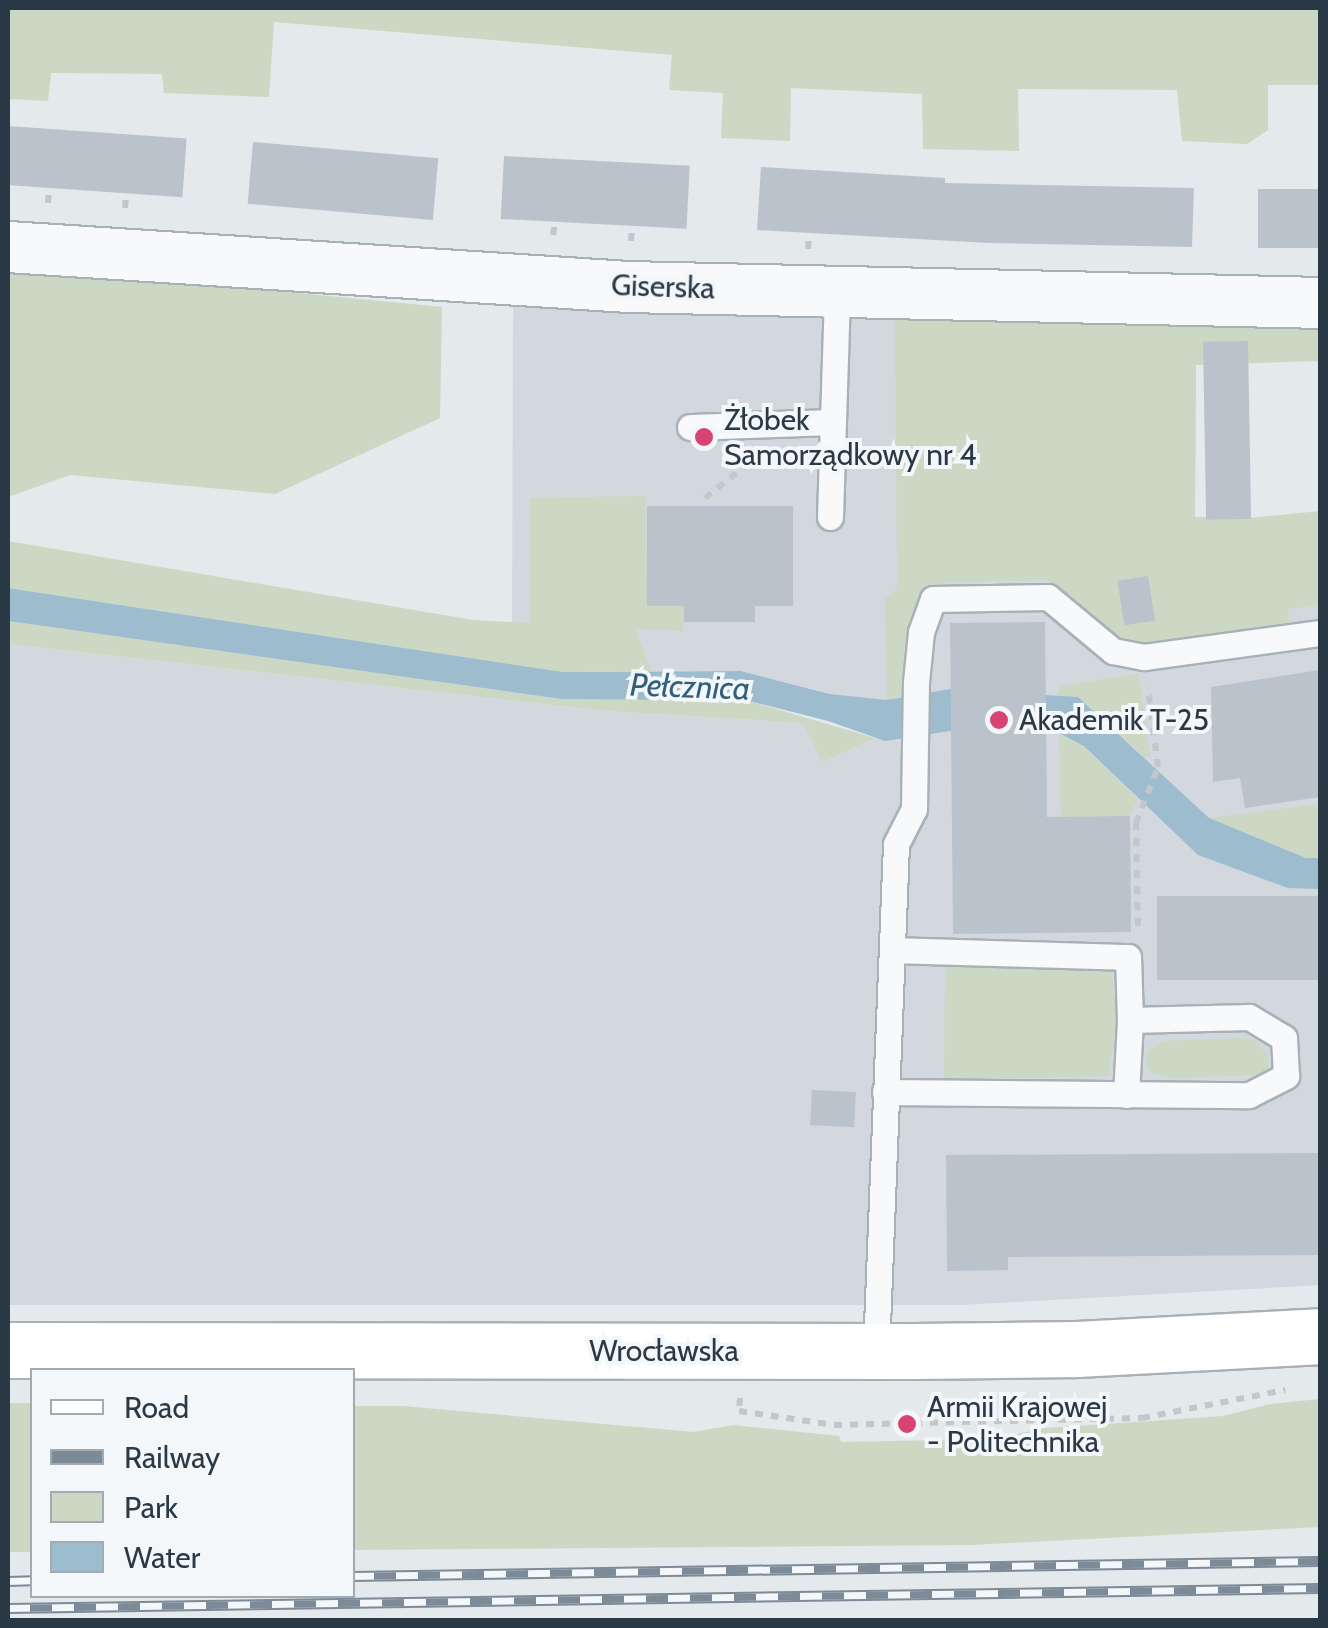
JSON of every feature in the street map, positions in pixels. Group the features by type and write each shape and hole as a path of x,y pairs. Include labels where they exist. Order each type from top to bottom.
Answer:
{"main road":[{"name":"Wrocławska","path":"8,1350 1076,1349 1320,1336"}],"street":[{"name":"Giserska","path":"8,247 628,287 1320,302"}],"lane":[{"path":"830,517 836,292"},
{"path":"690,426 833,422"},
{"path":"876,1351 885,1092 895,950 896,844 914,809 916,682 921,632 933,599 1048,597 1113,652 1144,658 1320,633"},
{"path":"895,950 1128,957 1126,1095"},
{"path":"885,1092 1250,1095 1286,1076 1284,1038 1249,1017 1130,1020"}],"path":[{"path":"1128,957 1138,942 1136,824 1158,766 1144,658"},
{"path":"834,1425 1142,1418 1292,1389"}],"shaded area":[{"path":"513,307 895,313 895,330 1196,337 1195,517 1215,617 1320,605 1320,1285 961,1305 8,1305 8,644 607,711 804,723 823,761 888,732 887,701 831,694 741,671 651,671 636,629 512,622"}],"green space":[{"path":"8,8 1320,8 1320,85 1268,85 1268,130 1247,144 1182,141 1177,90 1018,89 1019,151 923,149 922,94 791,88 790,141 721,138 723,93 669,90 672,55 274,22 269,97 164,93 162,74 51,73 48,101 8,99"},
{"path":"8,265 442,307 440,418 275,494 70,475 8,497"},
{"path":"895,313 1320,320 1320,361 1196,365 1195,517 1250,518 1320,511 1320,605 1288,609 1290,628 1141,646 1112,641 1089,615 1047,580 948,582 922,597 904,651 903,695 887,701 885,599 897,588"},
{"path":"646,496 647,605 684,606 683,631 636,629 651,671 563,672 8,588 8,541 473,620 530,623 530,498"},
{"path":"8,621 561,699 749,701 875,738 822,762 803,723 607,711 8,644"},
{"path":"1139,674 1150,756 1146,758 1078,697 1059,698 1059,686"},
{"path":"1059,733 1084,746 1138,799 1126,822 1061,823"},
{"path":"1320,804 1320,858 1306,858 1209,818"},
{"path":"945,963 1111,967 1118,1022 1108,1076 944,1080"},
{"path":"1256,1040 1268,1055 1269,1068 1260,1075 1169,1078 1152,1073 1146,1064 1148,1051 1164,1041"},
{"path":"1320,1399 1320,1527 972,1545 355,1550 355,1406 403,1406 694,1432 733,1425 839,1436 841,1442 993,1439 1046,1428 1223,1416 1270,1404"},
{"path":"8,1403 30,1403 30,1552 8,1552"}],"water":[{"name":"Pełcznica","path":"8,588 563,672 741,671 830,694 887,700 950,689 1078,697 1209,818 1306,858 1320,858 1320,889 1288,888 1198,855 1084,746 1059,733 950,731 885,741 828,721 749,701 561,699 8,621"}],"building":[{"path":"8,126 187,138 182,197 8,185"},
{"path":"253,142 438,158 433,220 248,204"},
{"path":"504,156 690,166 686,229 501,219"},
{"path":"761,167 945,178 945,183 1194,188 1192,247 988,243 757,230"},
{"path":"1258,189 1320,189 1320,248 1258,248"},
{"path":"1248,341 1251,519 1206,520 1203,342"},
{"path":"647,506 793,506 793,606 755,606 755,622 684,622 684,606 647,606"},
{"path":"1148,576 1155,620 1124,625 1117,581"},
{"name":"Akademik T-25","path":"1045,622 1047,817 1130,816 1131,932 953,934 950,623"},
{"path":"1320,670 1320,797 1245,808 1240,778 1213,782 1211,687"},
{"path":"1157,896 1320,896 1320,980 1157,980"},
{"path":"812,1090 856,1092 854,1127 810,1125"},
{"path":"1320,1153 1320,1255 1008,1257 1008,1270 947,1271 946,1155"}],"railway":[{"path":"355,1576 1320,1561"},
{"path":"8,1581 30,1580"},
{"path":"8,1608 1320,1588"}],"place":[{"name":"Żłobek Samorządkowy nr 4","path":"704,437"},
{"name":"Akademik T-25","path":"999,720"},
{"name":"Armii Krajowej - Politechnika","path":"907,1424"}]}
